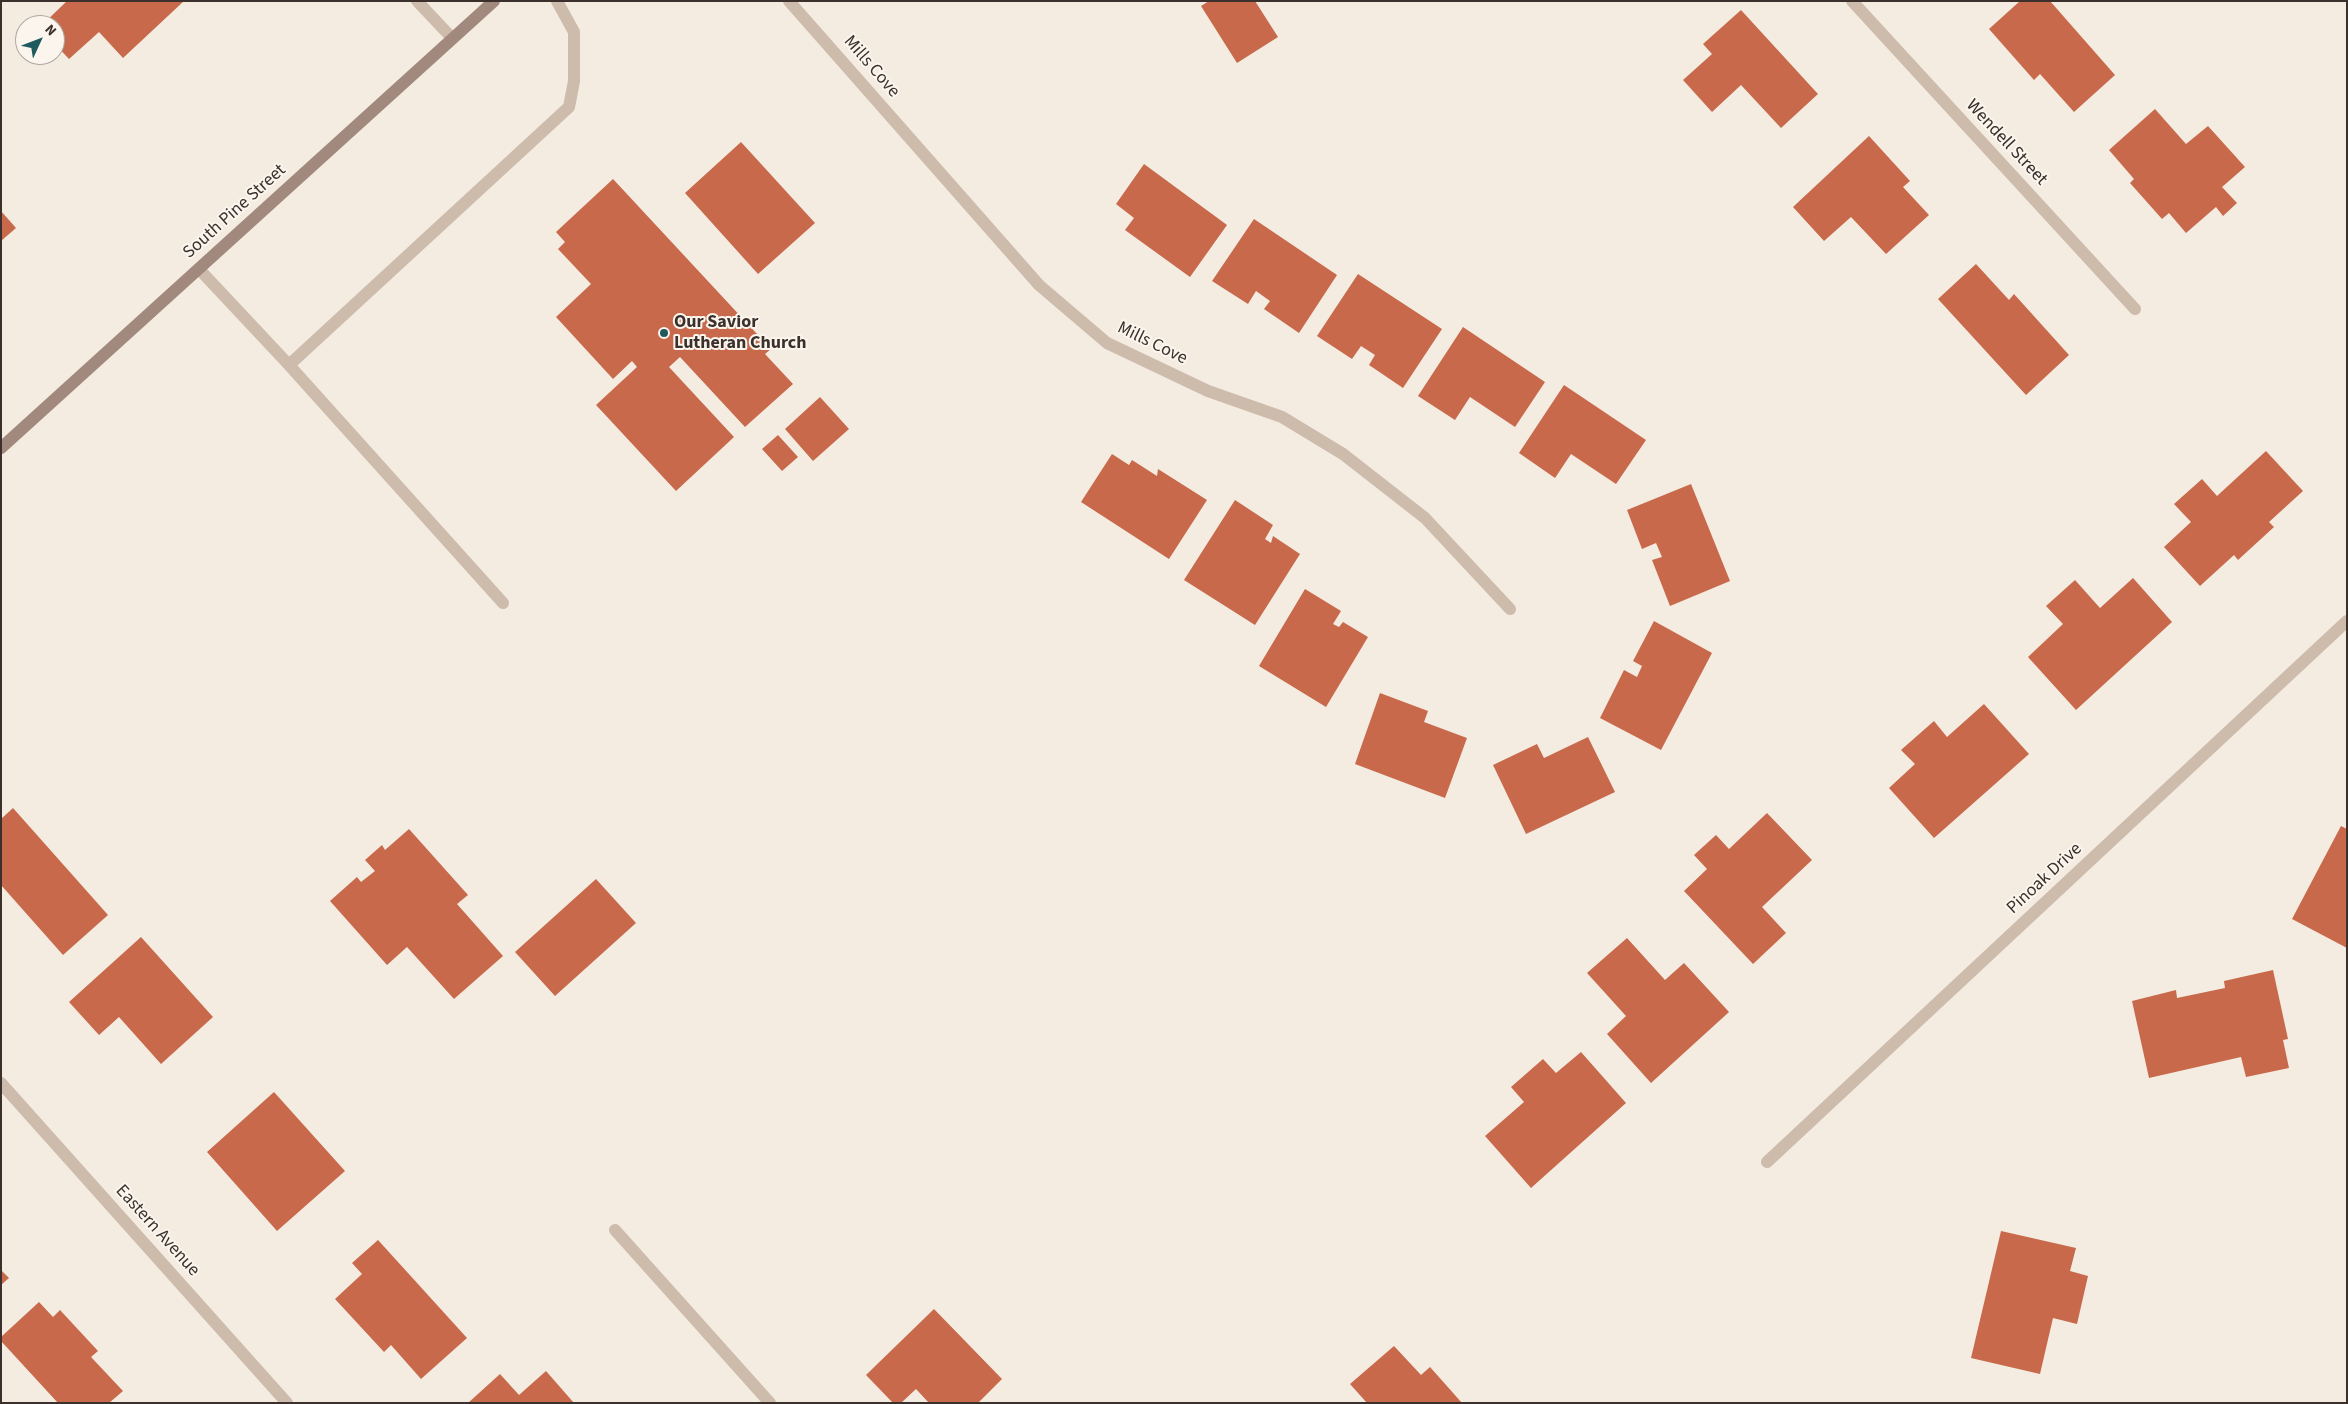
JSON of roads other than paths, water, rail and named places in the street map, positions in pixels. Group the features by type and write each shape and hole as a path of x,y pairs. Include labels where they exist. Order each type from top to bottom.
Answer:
{"main road":[{"name":"South Pine Street","path":"1,448 494,1"}],"street":[{"path":"418,1 452,38"},
{"path":"289,366 569,107 574,80 574,32 557,1"},
{"name":"Mills Cove","path":"789,1 1039,285 1108,343 1208,391 1282,417 1343,454 1425,518 1510,609"},
{"name":"Wendell Street","path":"1852,1 2135,309"},
{"path":"199,269 503,603"},
{"name":"Pinoak Drive","path":"1767,1162 2347,621"},
{"name":"Eastern Avenue","path":"1,1083 287,1403"},
{"path":"615,1230 770,1403"}],"place":[{"name":"Our Savior Lutheran Church","path":"664,333"}]}
